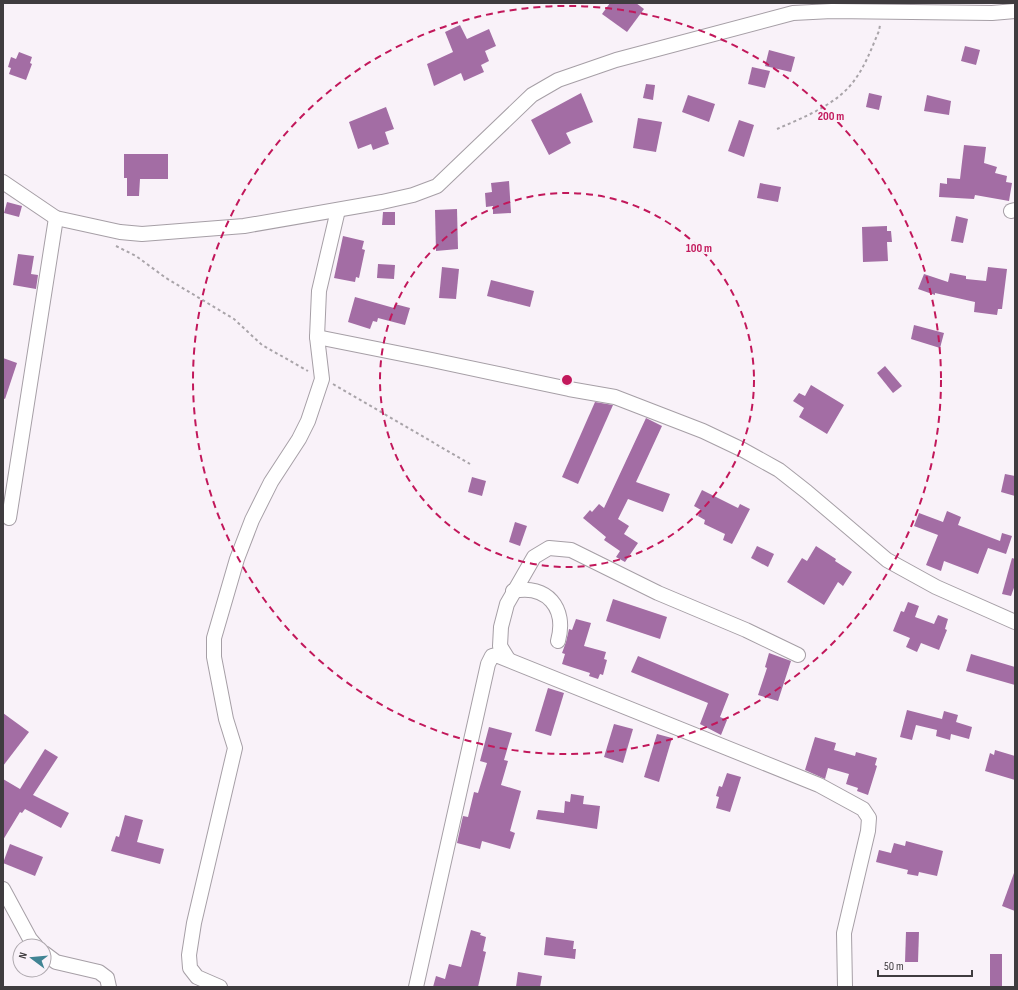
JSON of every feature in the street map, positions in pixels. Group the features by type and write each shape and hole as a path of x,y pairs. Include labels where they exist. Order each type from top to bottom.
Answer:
{"street":[{"path":"819,3 832,11"},
{"path":"3,182 56,218 120,232 142,234 244,226 338,210 413,195 437,186 532,95 558,80 616,60 737,30 764,20 793,14 832,11 992,13 1015,11"},
{"path":"220,987 195,982 190,968 189,955 194,922 235,748 226,719 214,657 214,638 237,559 252,520 270,482 299,439 308,421 322,379 317,337 319,291 338,210"},
{"path":"8,518 56,218"},
{"path":"317,337 569,389 615,397 703,430 779,470 808,492 887,560 936,587 1015,622"},
{"path":"508,659 500,646 501,627 513,592 534,557 549,548 571,550 658,593 746,630 798,655"},
{"path":"513,592 525,589 537,591 548,597 556,606 560,617 561,629 558,641"},
{"path":"416,987 488,664 492,656 496,655 819,785 863,809 869,818 868,831 844,933 845,987"},
{"path":"3,889 29,938"},
{"path":"52,959 56,962 99,972 107,978 109,987"}],"path":[{"path":"777,129 818,110 846,90 856,78 879,32 883,12"},
{"path":"115,245 136,256 166,278 234,319 262,345 470,464"}],"building":[{"path":"610,3 636,3 644,9 627,32 602,14"},
{"path":"460,25 467,39 489,29 496,46 485,51 489,61 481,65 484,72 464,81 461,73 434,86 427,64 453,52 445,32"},
{"path":"965,46 980,50 976,65 961,61"},
{"path":"769,50 795,57 791,72 765,66"},
{"path":"19,52 32,57 30,63 32,64 26,80 9,74 11,68 8,67 11,57 16,59"},
{"path":"752,67 770,71 765,88 748,84"},
{"path":"646,84 655,85 653,100 643,98"},
{"path":"581,93 593,122 566,133 571,143 549,155 531,120"},
{"path":"869,93 882,96 879,110 866,107"},
{"path":"688,95 715,104 709,122 682,112"},
{"path":"927,95 951,101 949,115 924,111"},
{"path":"386,107 394,129 385,132 389,144 373,150 371,144 358,149 349,122"},
{"path":"638,118 662,122 656,152 633,148"},
{"path":"739,120 754,125 744,157 728,151"},
{"path":"964,145 986,147 984,163 997,167 995,173 1007,176 1006,182 1012,183 1009,201 975,195 974,199 939,197 940,183 947,184 947,178 960,179"},
{"path":"124,154 168,154 168,179 140,179 139,196 127,196 127,178 124,178"},
{"path":"509,181 511,213 493,214 493,206 486,207 485,193 492,192 491,183"},
{"path":"760,183 781,187 778,202 757,198"},
{"path":"7,202 22,206 19,217 4,213"},
{"path":"457,209 458,249 436,251 435,210"},
{"path":"383,212 395,212 395,225 382,225"},
{"path":"956,216 968,219 963,243 951,241"},
{"path":"887,226 887,231 891,231 892,242 887,242 888,261 863,262 862,227"},
{"path":"343,236 364,241 362,249 365,250 359,278 356,277 355,282 334,278"},
{"path":"18,254 34,256 31,274 38,275 36,289 13,285"},
{"path":"378,264 395,265 394,279 377,278"},
{"path":"442,267 459,269 456,299 439,298"},
{"path":"988,267 1007,269 1002,309 998,309 997,315 974,312 975,302 935,293 935,295 918,289 924,274 948,282 950,273 966,276 966,279 986,281"},
{"path":"491,280 534,291 530,307 487,296"},
{"path":"355,297 394,308 395,304 410,308 405,325 378,318 377,322 373,321 370,329 348,322"},
{"path":"914,325 944,333 940,348 911,339"},
{"path":"3,358 17,363 5,399 3,398"},
{"path":"885,366 902,386 893,393 877,373"},
{"path":"811,385 844,405 827,434 799,417 804,408 793,401 799,393 805,396"},
{"path":"595,402 613,405 578,484 562,477"},
{"path":"646,418 662,426 636,482 670,494 663,512 628,499 618,519 629,526 624,534 638,543 625,562 616,557 620,551 604,540 606,537 583,518 590,510 592,512 599,504 604,508"},
{"path":"1005,474 1015,476 1015,496 1001,492"},
{"path":"472,477 486,481 482,496 468,492"},
{"path":"702,490 738,508 740,504 750,509 732,544 723,540 725,534 704,524 705,520 698,516 701,510 694,506"},
{"path":"947,511 961,517 958,525 1000,541 1002,533 1012,536 1006,554 988,548 978,574 944,561 941,571 926,565 938,535 914,526 919,513 943,522"},
{"path":"515,522 527,526 520,546 509,542"},
{"path":"757,546 774,554 768,567 751,558"},
{"path":"816,546 852,572 843,586 838,582 824,605 787,582 802,558 807,561"},
{"path":"1012,558 1015,559 1015,585 1011,596 1002,594"},
{"path":"613,599 667,617 660,639 606,621"},
{"path":"908,602 919,606 915,617 934,624 938,615 948,619 945,629 947,630 939,650 921,643 917,652 906,647 910,638 893,631 901,611 904,612"},
{"path":"576,619 591,623 584,646 606,652 604,659 607,660 603,675 600,674 598,679 589,676 590,673 562,664 565,654 562,653 569,629 572,630"},
{"path":"769,653 791,661 778,701 758,695 767,668 765,667"},
{"path":"971,654 1015,667 1015,685 966,671"},
{"path":"638,656 729,694 720,717 727,720 721,735 700,724 708,703 631,672"},
{"path":"548,688 564,693 551,736 535,731"},
{"path":"907,710 942,719 944,711 958,715 956,722 972,727 969,739 951,734 950,740 936,736 937,730 916,725 912,740 900,737"},
{"path":"3,713 29,732 3,766"},
{"path":"614,724 633,729 623,763 604,757"},
{"path":"489,727 512,733 504,760 508,761 501,785 521,791 510,831 515,833 510,849 482,841 480,849 457,843 463,816 468,817 474,792 478,793 487,763 480,761"},
{"path":"657,734 672,738 659,782 644,777"},
{"path":"815,737 836,743 834,750 855,756 856,752 877,758 875,765 877,766 868,795 857,791 858,788 846,784 849,774 828,768 825,779 805,770"},
{"path":"45,749 58,757 33,795 69,813 61,828 25,809 22,813 20,812 3,840 3,779 20,789"},
{"path":"995,750 1015,756 1015,780 985,771 990,753 994,755"},
{"path":"727,773 741,777 730,812 716,808 719,797 716,796 719,786 722,787"},
{"path":"571,794 584,796 583,804 600,806 597,829 536,819 538,810 564,813 565,801 570,802"},
{"path":"125,815 143,820 137,842 164,849 160,864 111,851 116,836 119,837"},
{"path":"906,841 943,851 937,876 919,872 918,876 907,874 908,870 876,862 879,850 891,853 894,843 905,846"},
{"path":"10,844 43,857 35,876 3,863"},
{"path":"1014,873 1015,874 1015,911 1002,906"},
{"path":"471,930 481,933 480,935 486,937 483,951 486,952 478,987 433,987 436,976 445,979 449,964 461,967"},
{"path":"906,932 919,932 918,962 905,962"},
{"path":"546,937 574,941 573,949 576,949 575,959 544,955"},
{"path":"990,954 1002,954 1002,987 990,987"},
{"path":"518,972 542,976 540,987 516,987"}]}
